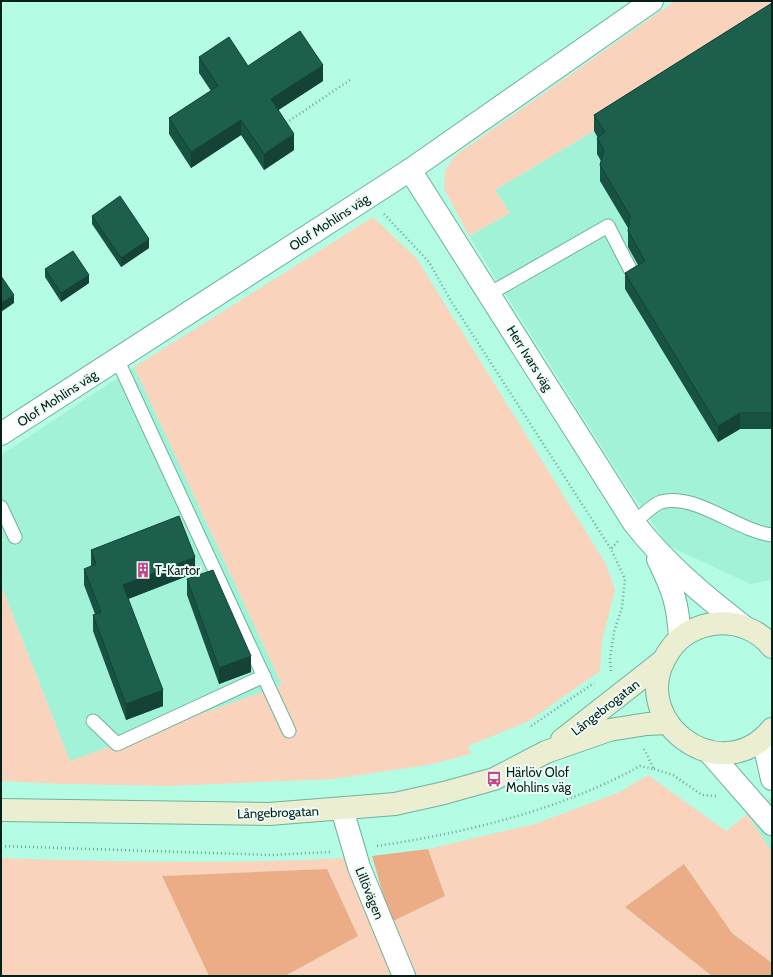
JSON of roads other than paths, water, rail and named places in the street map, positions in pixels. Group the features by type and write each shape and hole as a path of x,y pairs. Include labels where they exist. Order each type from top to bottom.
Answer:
{"main road":[{"path":"767,734 749,747 733,752 709,752 685,742 668,723 660,708 657,692 658,676 664,660 671,648 680,638 694,630 710,624 726,623 743,626 769,642"},
{"name":"Långebrogatan","path":"546,752 625,692 664,660"},
{"name":"Långebrogatan","path":"1,810 269,814 395,804 444,793 494,779 546,752 609,730 647,724 668,723"}],"street":[{"name":"Olof Mohlins väg","path":"1,434 410,170 652,1"},
{"name":"Herr Ivars väg","path":"410,170 634,523 651,546 699,592 743,626"},
{"name":"Herr Ivars väg","path":"651,546 674,592 679,614 680,638"},
{"path":"767,734 772,779"},
{"path":"709,752 772,824"},
{"name":"Lillövägen","path":"342,809 359,867 404,976"}],"lane":[{"path":"489,294 608,226 630,269"},
{"path":"117,359 289,731"},
{"path":"634,523 660,503 686,502 758,533 772,535"},
{"path":"1,507 15,537"},
{"path":"92,721 117,744 264,676"}],"place":[{"name":"T-Kartor","path":"143,570"},
{"name":"Härlöv Olof Mohlins väg","path":"494,779"}]}
